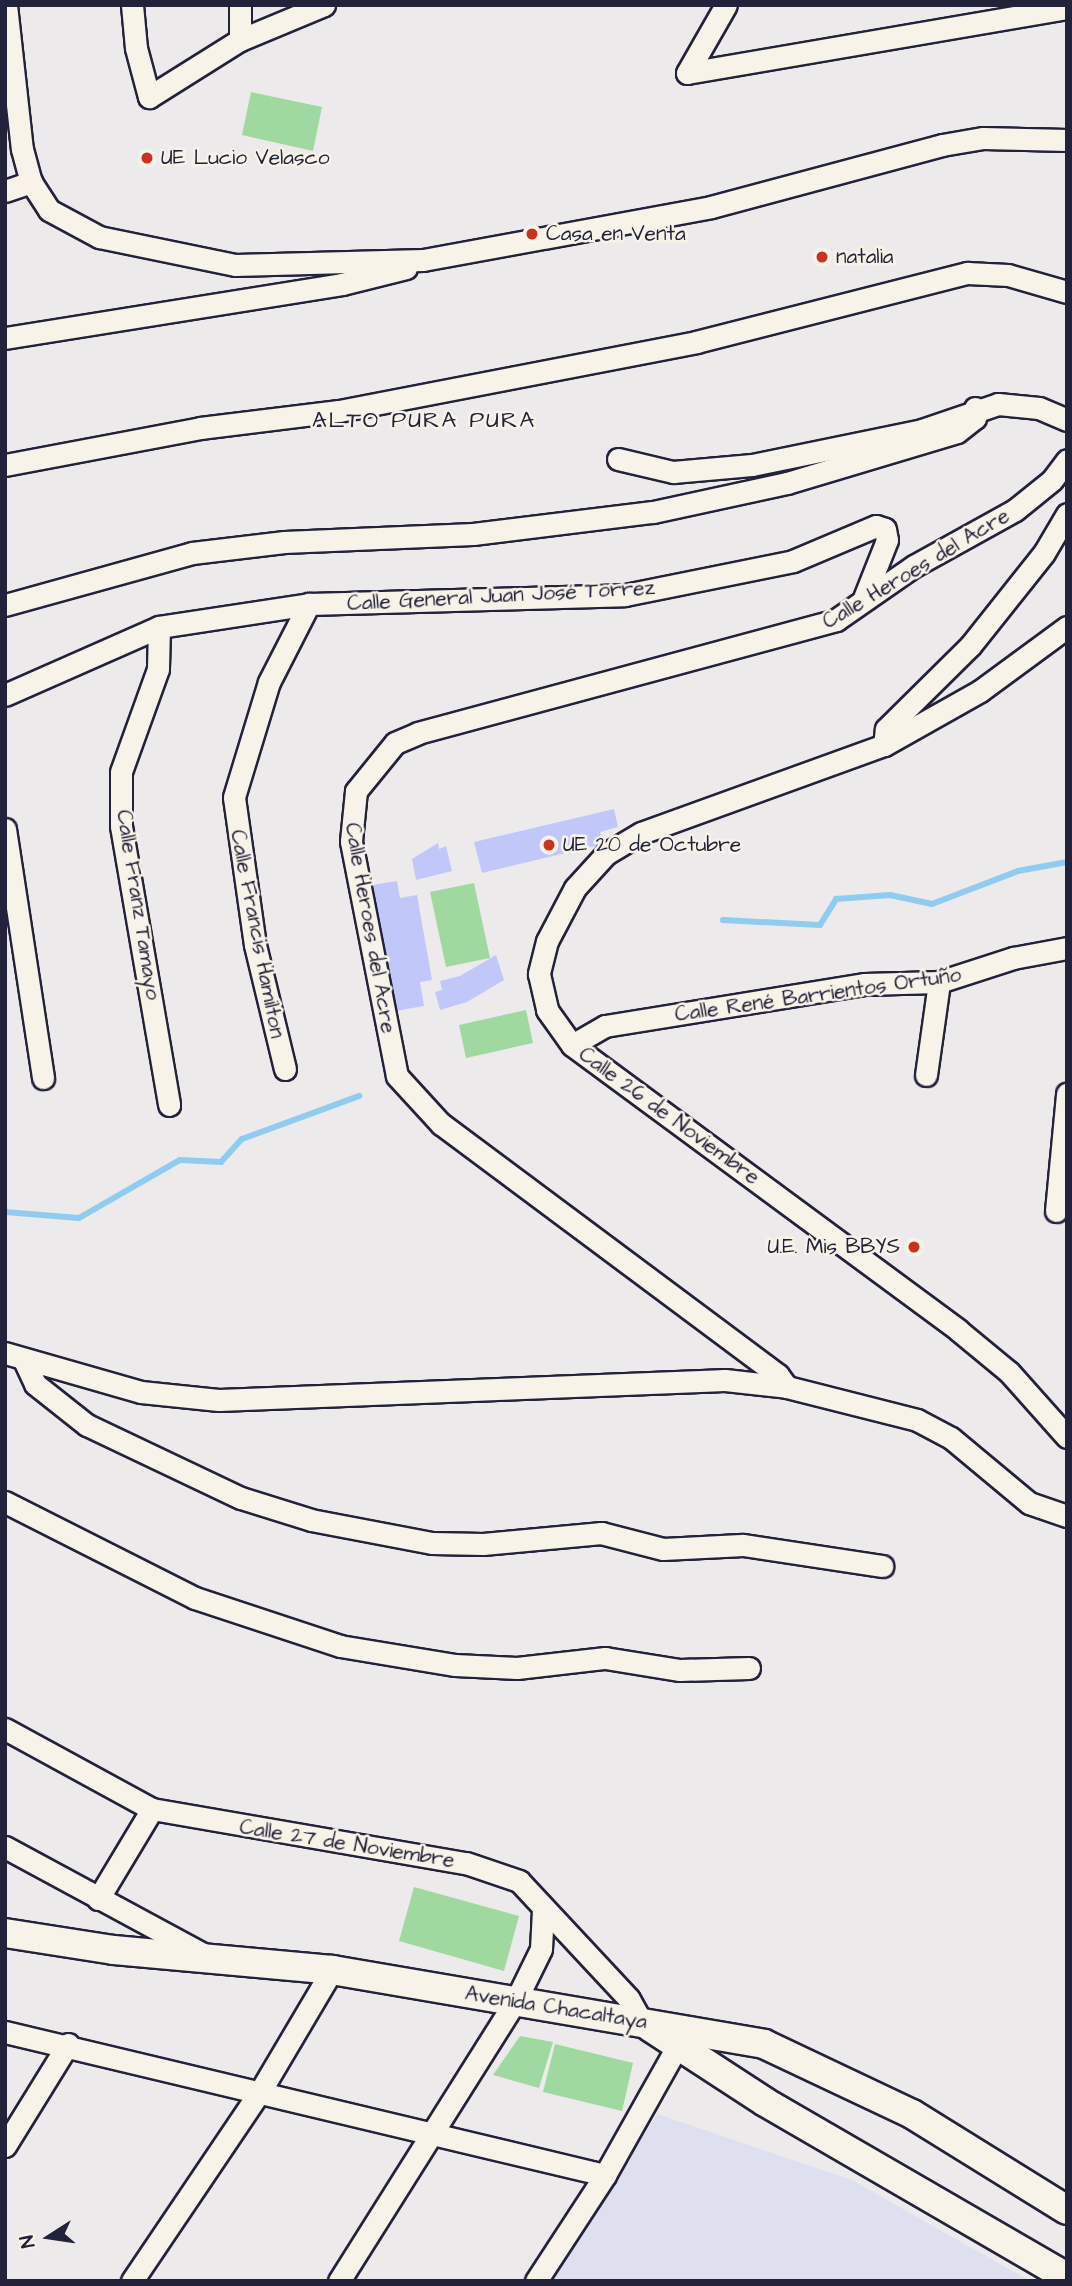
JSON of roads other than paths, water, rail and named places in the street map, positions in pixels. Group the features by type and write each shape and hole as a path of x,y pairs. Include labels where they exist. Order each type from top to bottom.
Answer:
{"street":[{"path":"6,5 12,93 31,181 49,210 83,232 235,265 423,260 711,207 942,145 983,138 1067,140"},
{"path":"132,5 136,48 149,97 240,40 324,5"},
{"path":"240,5 240,40"},
{"path":"726,5 687,73 1067,8"},
{"path":"5,191 31,181"},
{"path":"5,338 342,284 400,271 423,260"},
{"path":"5,465 200,428 339,411 510,374 696,342 967,273 1008,275 1067,292"},
{"path":"618,459 673,472 752,465 922,430 975,408 1029,407 1067,420"},
{"path":"5,606 192,553 285,542 473,534 653,512 787,483 957,432 975,418 975,408"},
{"name":"Calle Heroes del Acre","path":"787,1387 778,1375 441,1124 397,1076 349,813 366,773 395,743 469,718 817,629 864,598 1015,510 1052,480 1067,460"},
{"path":"884,745 886,729 970,646 1044,553 1067,514"},
{"name":"Calle General Juan José Torrez","path":"5,695 159,627 309,604 625,595 793,561 829,551 876,526 885,530 887,540 864,598"},
{"name":"Calle Francis Hamilton","path":"285,1069 255,945 234,797 269,682 309,604"},
{"name":"Calle Franz Tamayo","path":"159,627 158,669 121,772 121,826 169,1105"},
{"name":"Calle 26 de Noviembre","path":"1067,627 980,691 884,745 641,833 606,855 575,888 547,941 539,974 547,1010 572,1045 958,1330 1009,1372 1067,1437"},
{"path":"5,828 43,1078"},
{"name":"Calle René Barrientos Ortuño","path":"572,1045 605,1026 864,984 939,982 1013,958 1067,948"},
{"path":"926,1075 939,982"},
{"path":"1056,1210 1067,1094"},
{"path":"15,1356 141,1392 219,1400 725,1380 787,1387 917,1420 951,1438 1029,1503 1067,1516"},
{"path":"15,1356 35,1384 87,1425 241,1498 311,1520 432,1543 483,1544 601,1533 663,1549 743,1545 881,1566"},
{"path":"5,1503 195,1598 340,1646 455,1665 517,1668 605,1658 680,1670 749,1668"},
{"name":"Calle 27 de Noviembre","path":"5,1729 152,1809 484,1867 519,1881 629,1999 642,2022"},
{"path":"98,1899 152,1809"},
{"path":"5,1847 206,1956"},
{"path":"339,2281 515,2002 541,1949 543,1909"},
{"name":"Avenida Chacaltaya","path":"5,1933 114,1950 206,1956 332,1970 642,2022"},
{"path":"132,2281 261,2090 332,1970"},
{"path":"642,2022 682,2038 1067,2277"},
{"path":"5,2032 68,2044 605,2175"},
{"path":"536,2281 605,2175 682,2038"},
{"path":"682,2038 764,2044 844,2079 912,2114 1067,2210"},
{"path":"5,2146 68,2044"}],"waterway":[{"path":"723,920 820,925 836,899 890,895 932,904 1018,871 1067,862"},
{"path":"5,1212 79,1218 180,1160 221,1162 242,1139 359,1096"}],"place":[{"name":"UE Lucio Velasco","path":"147,158"},
{"name":"Casa en Venta","path":"532,234"},
{"name":"natalia","path":"822,257"},
{"name":"UE 20 de Octubre","path":"549,845"},
{"name":"U.E. Mis BBYS","path":"914,1247"}],"district":[{"name":"ALTO PURA PURA","path":"424,420"}]}
